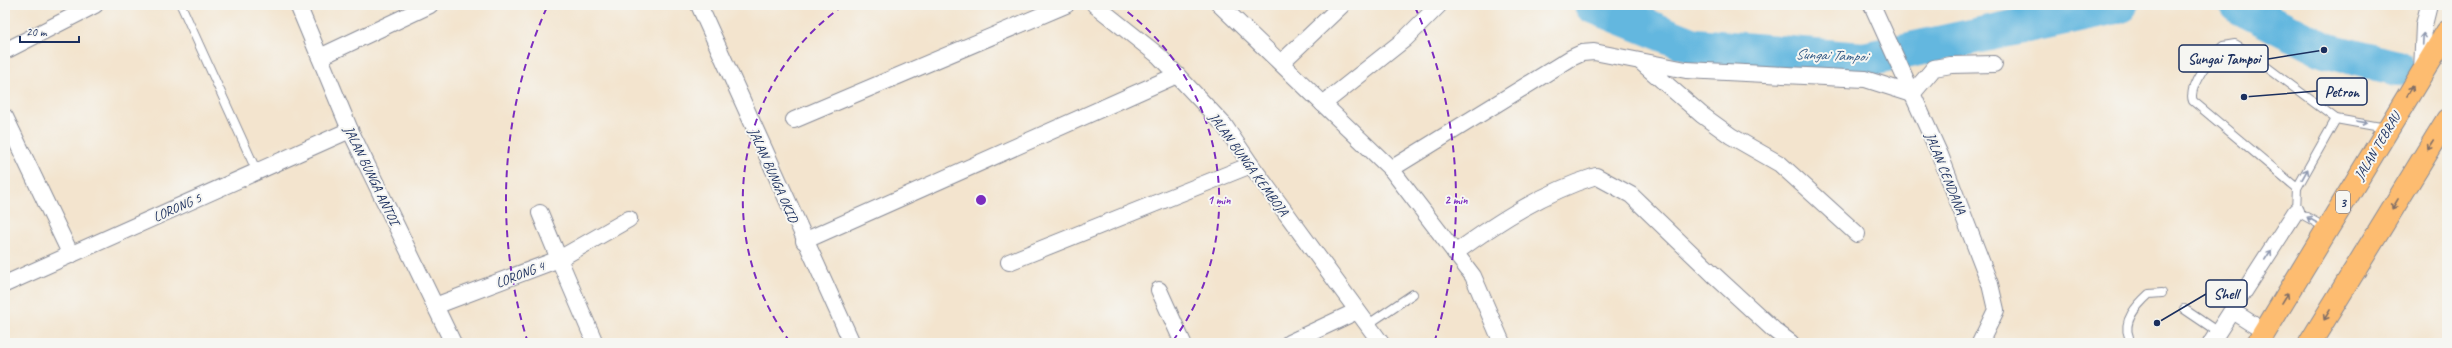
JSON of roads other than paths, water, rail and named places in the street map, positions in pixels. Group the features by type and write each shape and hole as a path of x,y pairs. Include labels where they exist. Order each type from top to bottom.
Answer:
{"highway":[{"name":"JALAN TEBRAU","path":"2262,337 2447,32"},
{"path":"2310,343 2447,120"}],"street":[{"path":"5,52 95,5"},
{"name":"JALAN BUNGA ANTOI","path":"298,5 350,130 435,306 448,341"},
{"path":"320,57 430,5"},
{"name":"JALAN BUNGA OKID","path":"699,5 804,240 852,343"},
{"path":"794,120 1066,5"},
{"name":"JALAN BUNGA KEMBOJA","path":"1095,5 1159,56 1224,125 1251,165 1381,343"},
{"path":"1220,5 1391,169 1473,276 1502,343"},
{"path":"1281,63 1342,5"},
{"path":"1323,104 1405,39 1440,5"},
{"path":"2422,73 2424,25 2429,5"},
{"name":"JALAN CENDANA","path":"1875,10 1940,155 1990,284 1996,310 1980,343"},
{"path":"1391,169 1571,58 1582,53 1594,52 1686,70 1865,79 1910,88 1934,68 1951,65 1994,64"},
{"path":"1640,62 1702,115 1731,136 1780,164 1857,234"},
{"path":"804,240 1177,75"},
{"path":"5,117 71,255"},
{"name":"LORONG 5","path":"5,284 350,130"},
{"path":"1010,262 1251,165"},
{"path":"1455,252 1497,223 1535,201 1567,185 1596,176 1631,195 1718,279 1791,343"},
{"path":"2215,338 2296,211"},
{"name":"LORONG 4","path":"435,306 559,259 540,213"},
{"path":"595,343 559,259 629,219"},
{"path":"1159,290 1183,343"},
{"path":"1289,343 1357,311"},
{"path":"2232,311 2262,337"}],"lane":[{"path":"181,5 257,172"},
{"path":"2297,188 2196,105 2191,96 2193,85 2219,50 2229,44 2235,44 2336,119 2362,122 2388,128"},
{"path":"2327,229 2296,211 2297,188 2336,119"},
{"path":"2129,338 2126,330 2129,319 2149,294 2162,293"},
{"path":"1367,325 1413,294"},
{"path":"2184,308 2215,338"}],"waterway":[{"name":"Sungai Tampoi","path":"1592,5 1694,46 1863,60 2121,5"},
{"name":"Sungai Tampoi","path":"2237,5 2324,50 2397,68"}],"place":[{"name":"Sungai Tampoi","path":"2324,50"},
{"name":"Petron","path":"2244,97"},
{"name":"Shell","path":"2157,323"}]}
